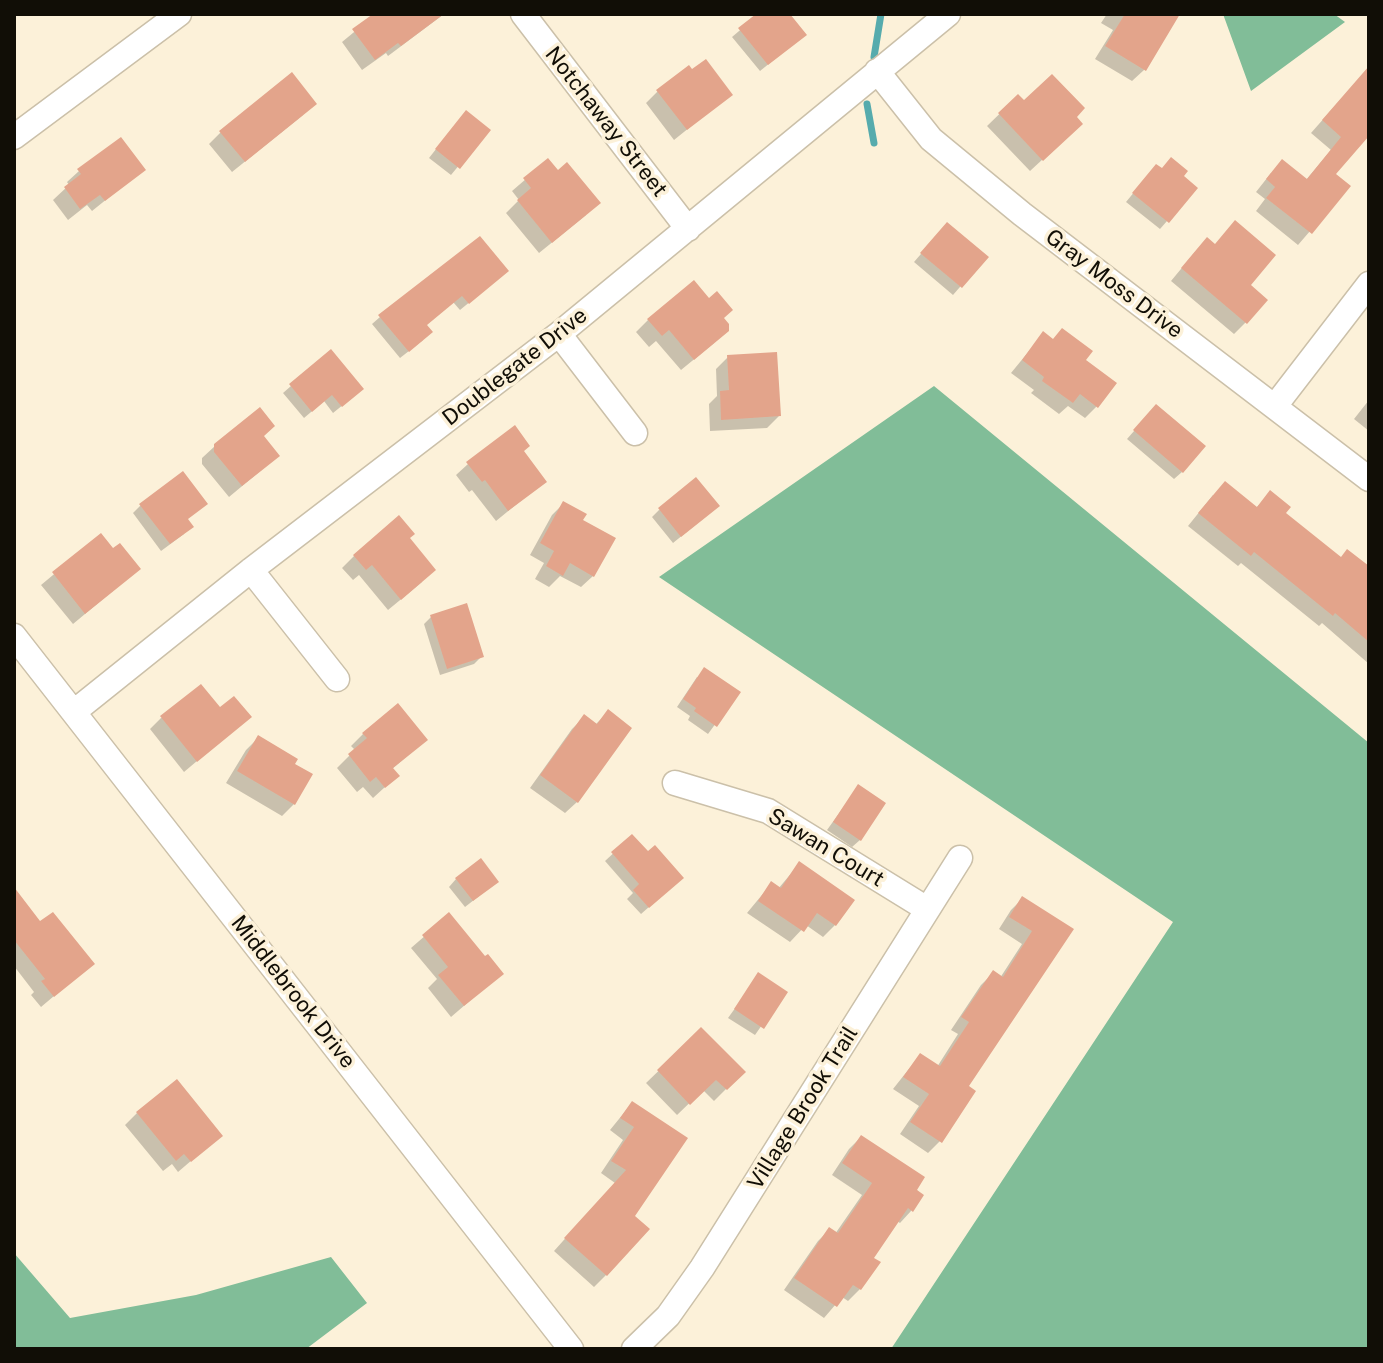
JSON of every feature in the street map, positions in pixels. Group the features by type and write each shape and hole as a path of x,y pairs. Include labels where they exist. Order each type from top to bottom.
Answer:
{"street":[{"path":"14,137 179,14"},
{"name":"Notchaway Street","path":"523,14 688,229"},
{"name":"Doublegate Drive","path":"75,711 251,570 559,334 948,14"},
{"name":"Gray Moss Drive","path":"877,71 931,139 1022,214 1369,479"},
{"path":"1275,406 1369,284"},
{"path":"559,334 635,433"},
{"path":"251,570 337,679"},
{"name":"Middlebrook Drive","path":"14,636 571,1349"},
{"name":"Sawan Court","path":"675,783 768,811 927,909"},
{"name":"Village Brook Trail","path":"634,1349 668,1316 702,1268 960,858"}],"green space":[{"path":"1223,14 1334,14 1345,22 1251,91"},
{"path":"934,386 1369,743 1369,1349 891,1349 1173,922 659,577"},
{"path":"14,1253 70,1318 196,1295 331,1257 367,1303 306,1349 14,1349"}],"building":[{"path":"373,14 444,14 401,46 398,43 375,60 352,29"},
{"path":"756,14 790,14 807,35 768,65 738,28"},
{"path":"1125,14 1180,14 1146,71 1105,46"},
{"path":"706,59 733,95 687,130 656,90 689,65 692,69"},
{"path":"1369,66 1369,136 1336,174 1351,186 1312,234 1266,198 1275,187 1266,179 1282,159 1307,179 1341,137 1322,120"},
{"path":"292,72 317,104 245,162 219,131"},
{"path":"1052,74 1085,108 1077,117 1083,124 1043,161 998,113 1018,94 1024,100"},
{"path":"466,110 491,130 460,169 435,149"},
{"path":"121,137 146,170 105,201 100,195 80,209 64,187 81,174 77,169"},
{"path":"1171,157 1188,171 1184,176 1198,188 1169,223 1132,193 1156,164 1162,168"},
{"path":"548,158 558,170 567,162 601,203 552,243 517,200 531,188 523,178"},
{"path":"1235,220 1276,255 1251,285 1268,300 1247,324 1181,268 1207,237 1215,244"},
{"path":"947,222 989,257 962,288 920,253"},
{"path":"480,236 509,271 469,304 462,296 427,325 433,332 409,352 378,315"},
{"path":"694,280 709,298 717,291 733,310 724,318 729,324 729,331 694,360 669,330 662,336 647,319"},
{"path":"1062,328 1093,351 1086,360 1117,383 1098,408 1080,394 1073,403 1042,381 1044,377 1022,360 1043,331 1053,339"},
{"path":"331,349 364,389 342,407 332,395 312,412 289,384"},
{"path":"777,352 781,416 721,420 720,391 729,390 727,355"},
{"path":"1156,404 1206,446 1183,473 1133,430"},
{"path":"260,407 275,426 264,436 280,456 242,486 214,452 214,444"},
{"path":"515,425 530,446 524,451 547,482 508,511 485,480 482,482 466,462"},
{"path":"183,471 208,504 188,519 194,527 170,544 139,504"},
{"path":"696,477 720,506 681,537 658,508"},
{"path":"1225,481 1257,507 1270,490 1291,507 1286,513 1341,557 1347,549 1369,566 1369,642 1335,613 1333,616 1254,552 1251,556 1198,513"},
{"path":"563,501 587,514 583,520 616,538 594,577 570,563 563,576 546,566 554,551 540,543"},
{"path":"399,515 415,534 410,538 436,570 401,600 372,565 366,570 353,555"},
{"path":"101,533 113,548 120,543 141,569 85,614 52,572"},
{"path":"467,603 484,657 447,669 430,615"},
{"path":"704,667 741,692 717,727 683,699"},
{"path":"201,684 220,707 234,696 252,717 197,762 160,716"},
{"path":"398,703 428,740 393,768 400,776 385,788 376,777 370,782 348,754 367,738 362,733"},
{"path":"608,709 632,728 578,803 540,775 584,714 597,724"},
{"path":"258,735 298,759 295,764 313,774 295,805 237,771"},
{"path":"858,784 886,803 861,841 833,822"},
{"path":"632,834 648,851 655,845 684,878 649,908 633,890 639,884 611,852"},
{"path":"481,858 499,882 473,901 455,878"},
{"path":"799,861 855,900 836,926 817,913 804,932 758,901 771,881 781,888"},
{"path":"14,887 40,921 53,912 95,964 54,997 41,981 45,979 14,940"},
{"path":"1022,896 1074,929 969,1086 976,1091 942,1143 910,1122 929,1094 903,1077 920,1053 940,1066 969,1022 961,1017 993,970 1003,977 1032,931 1009,917"},
{"path":"449,912 504,974 464,1006 438,975 448,967 422,935"},
{"path":"758,972 788,992 764,1029 734,1009"},
{"path":"701,1027 746,1072 727,1090 716,1080 690,1105 657,1070"},
{"path":"177,1079 223,1136 191,1162 184,1154 176,1161 136,1112"},
{"path":"632,1101 688,1138 635,1216 650,1229 607,1276 564,1238 626,1170 611,1161 634,1127 620,1118"},
{"path":"861,1135 925,1177 917,1190 924,1195 913,1212 908,1208 874,1258 881,1262 861,1290 853,1285 837,1307 794,1278 829,1227 838,1233 872,1183 842,1163"}],"waterway":[{"path":"874,57 881,14"},
{"path":"867,104 874,143"}]}
